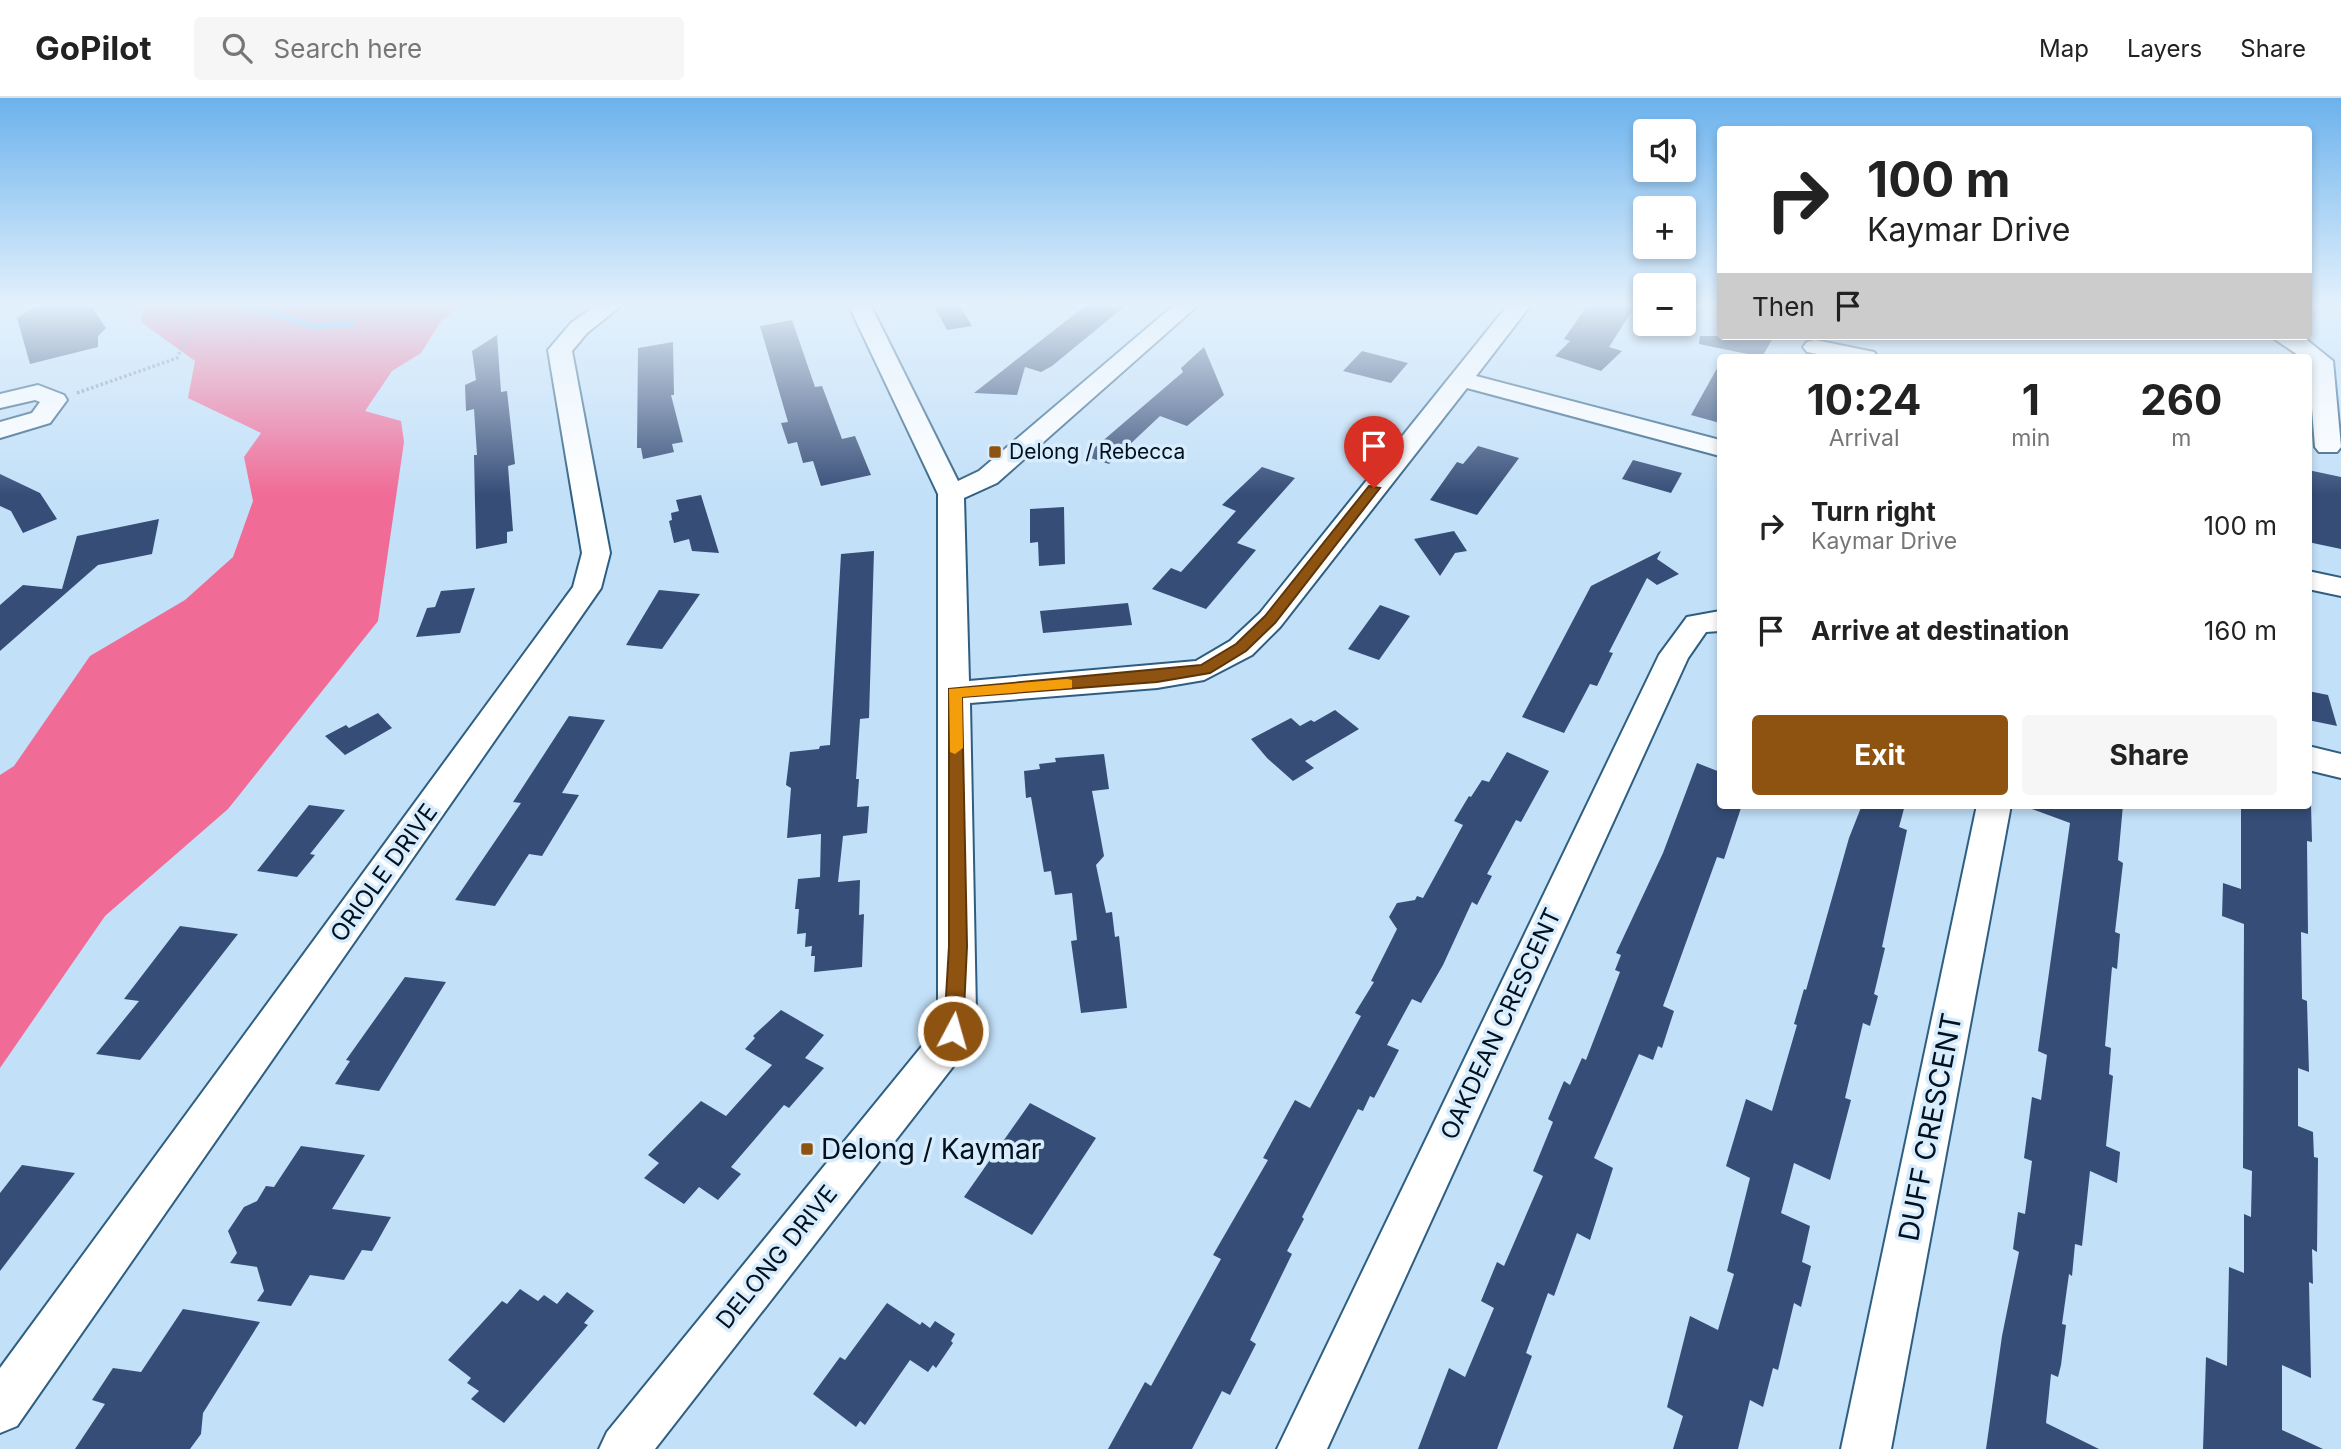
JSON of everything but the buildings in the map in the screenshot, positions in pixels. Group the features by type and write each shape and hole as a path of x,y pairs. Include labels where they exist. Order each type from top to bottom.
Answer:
{"street":[{"name":"ORIOLE DRIVE","path":"0,1409 587,588 596,553 563,369"},
{"path":"891,369 951,494 988,477 1113,369"},
{"path":"954,693 1157,677 1204,670 1241,648 1270,620 1469,369"},
{"path":"2321,369 2326,446"},
{"path":"1461,379 1717,447"},
{"path":"0,401 38,392 55,400 41,418 0,430"},
{"name":"DELONG DRIVE","path":"624,1449 941,1052 953,1031 958,946 951,494"},
{"path":"2312,581 2341,587"},
{"name":"OAKDEAN CRESCENT","path":"1302,1449 1674,655 1697,624 1717,621"},
{"path":"2312,759 2341,766"},
{"name":"DUFF CRESCENT","path":"1866,1449 1993,809"}],"path":[{"path":"55,400 145,369"}],"shaded area":[{"path":"193,369 395,369 365,411 401,421 404,442 378,621 228,809 105,916 0,1068 0,775 14,766 90,656 185,600 233,557 253,501 244,457 261,433 188,398"}],"slow traffic":[{"path":"955,748 954,693 1067,684"}],"place":[{"name":"Delong / Rebecca","path":"995,452"},
{"name":"Delong / Kaymar","path":"807,1149"}],"route":[{"path":"953,1031 957,1012 958,946 954,693 1157,677 1204,670 1241,648 1270,620 1374,488"}]}
